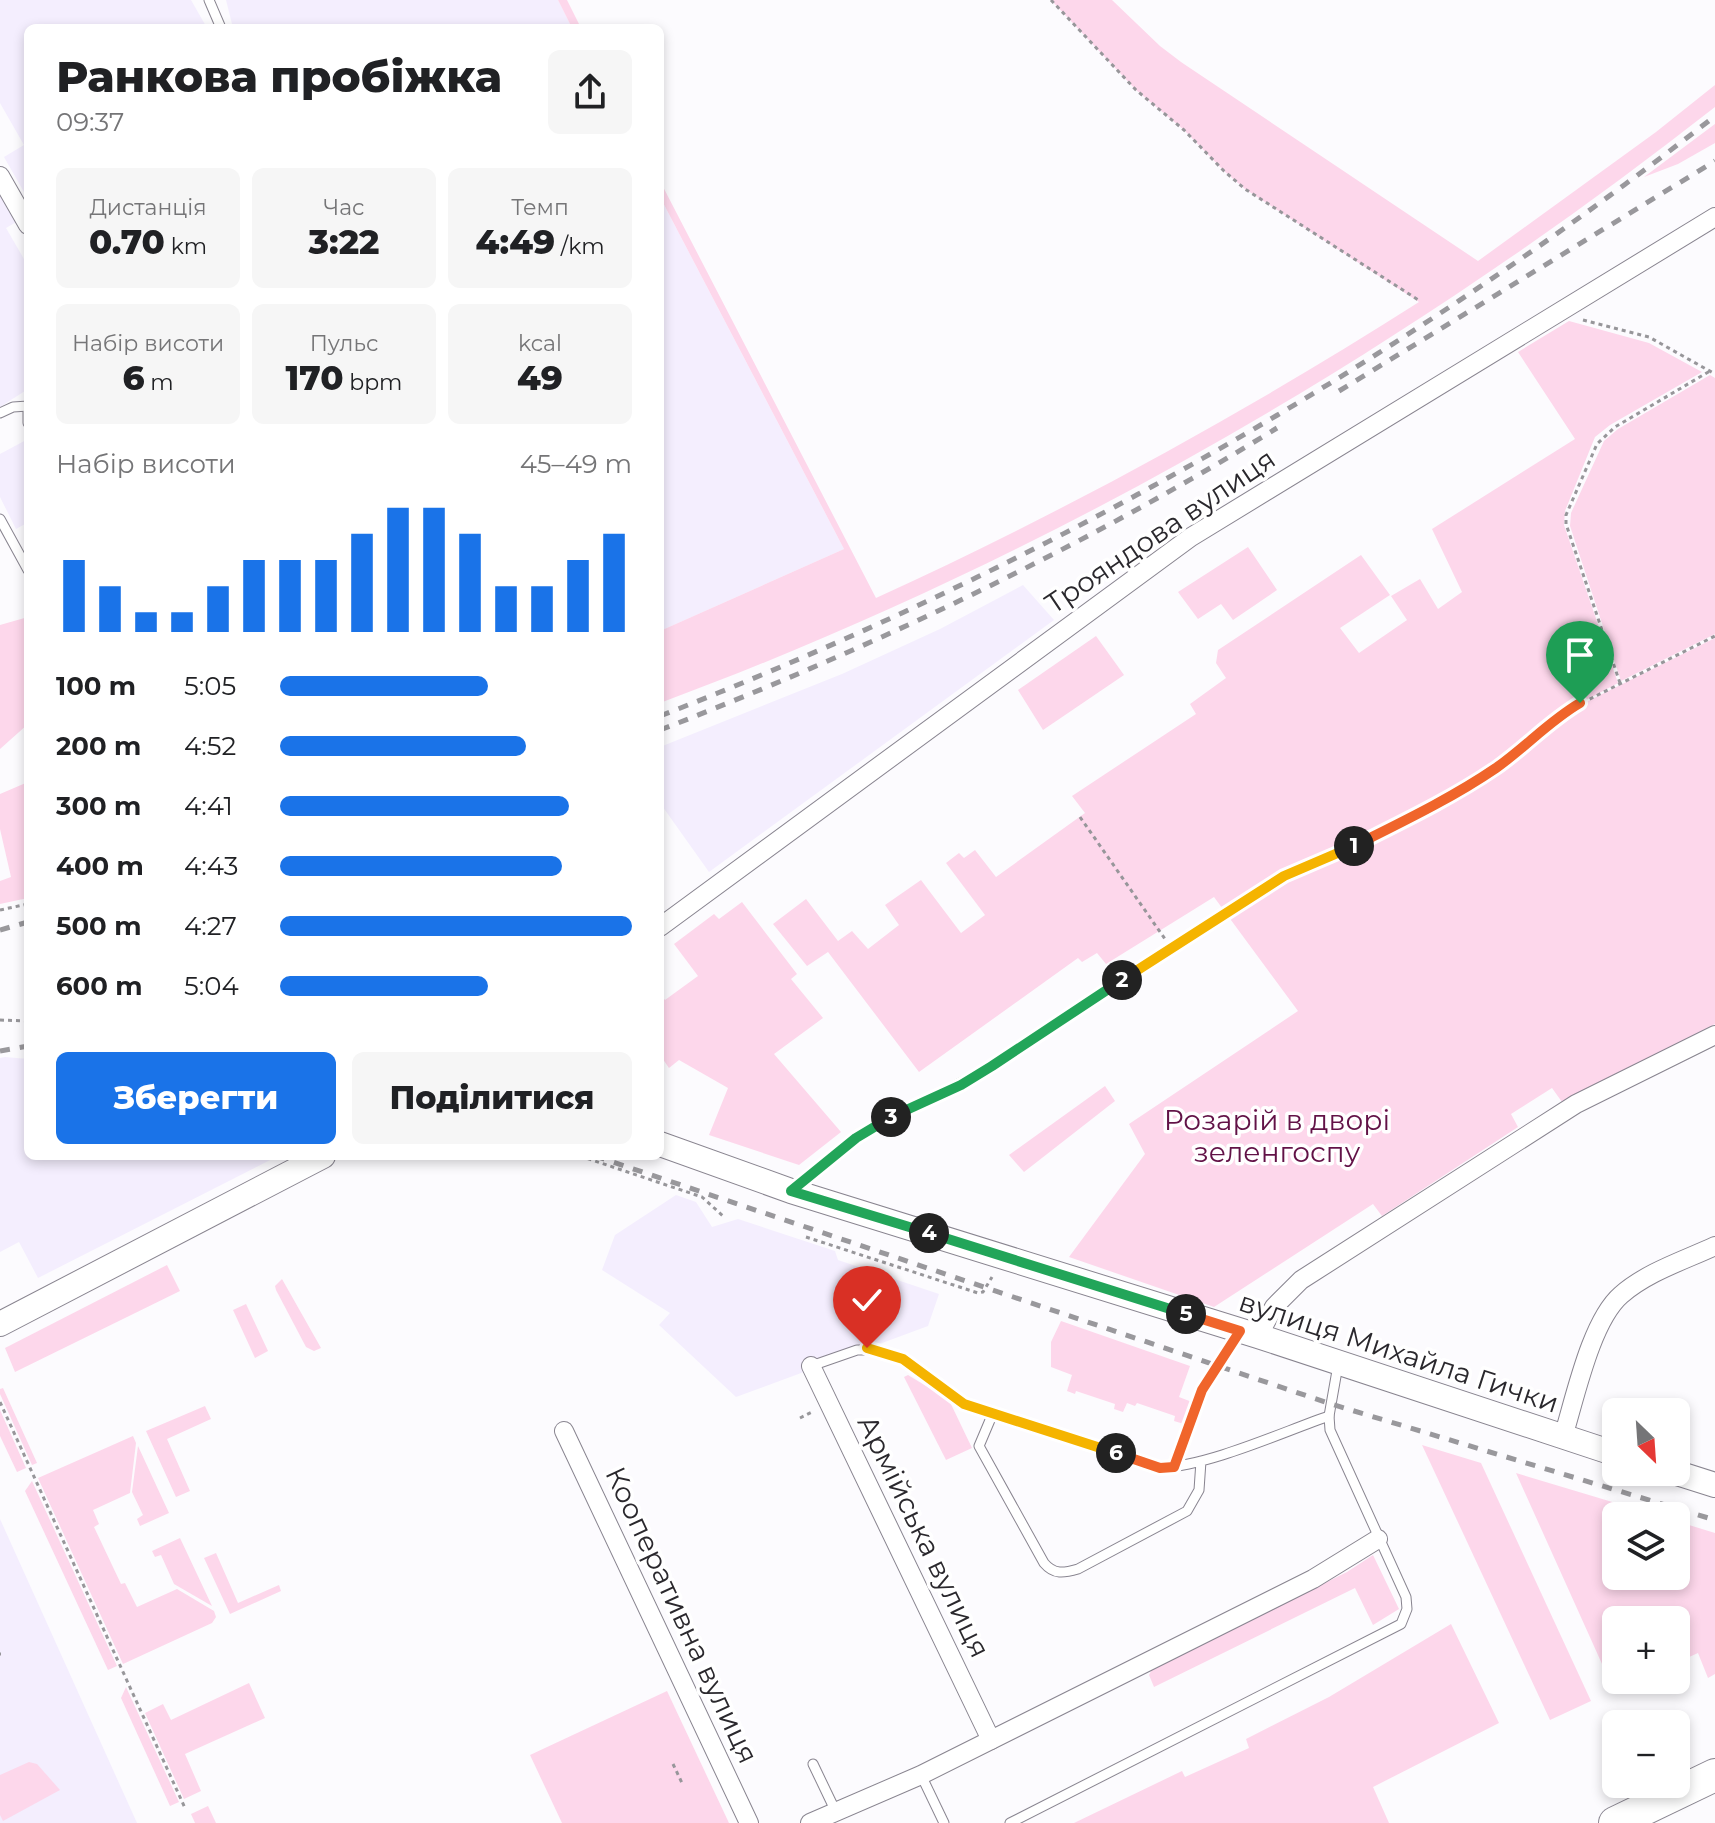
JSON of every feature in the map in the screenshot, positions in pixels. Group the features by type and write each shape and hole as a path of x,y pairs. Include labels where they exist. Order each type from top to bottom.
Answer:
{"highway":[{"path":"1615,1823 1715,1775"}],"street":[{"path":"0,176 24,218"},
{"name":"Трояндова вулиця","path":"664,924 1191,537 1715,217"},
{"path":"1249,1334 1301,1280 1565,1111 1715,1035"},
{"name":"вулиця Михайла Гички","path":"664,1145 791,1191 1249,1334 1602,1450"},
{"path":"0,1324 315,1160"},
{"path":"1563,1437 1597,1329 1612,1304 1637,1283 1715,1246"},
{"name":"Армійська вулиця","path":"811,1366 991,1740"},
{"name":"Кооперативна вулиця","path":"564,1431 749,1823"},
{"path":"1690,1477 1715,1485"},
{"path":"810,1823 921,1775 1335,1568 1378,1539"}],"lane":[{"path":"209,0 219,24"},
{"path":"0,413 13,407 24,407"},
{"path":"0,519 24,563"},
{"path":"791,1191 856,1138 992,1066 1284,876"},
{"name":"Армійська вулиця","path":"811,1366 857,1350 877,1350 903,1359 964,1404 1160,1468 1201,1461 1329,1416"},
{"path":"1010,1823 1394,1630 1405,1617 1406,1597 1330,1430 1329,1416 1338,1363"},
{"path":"993,1413 979,1446 1044,1563 1048,1569 1061,1573 1078,1569 1187,1511 1199,1490 1201,1461"},
{"path":"813,1764 836,1812"},
{"path":"921,1775 944,1823"}],"path":[{"path":"1051,0 1136,90 1184,130 1245,189 1420,301"},
{"path":"1556,314 1649,337 1715,374"},
{"path":"1620,683 1566,524 1566,515 1602,437 1710,371"},
{"path":"1284,876 1303,866 1325,860 1473,783 1564,712 1715,636"},
{"path":"1080,817 1171,948"},
{"path":"0,910 24,905"},
{"path":"0,1020 24,1021"},
{"path":"592,1160 702,1197 723,1216"},
{"path":"806,1237 978,1293 983,1292 1005,1257"},
{"path":"1174,1467 1202,1390 1249,1334"},
{"path":"0,1402 185,1808"},
{"path":"673,1764 682,1783"}],"shaded area":[{"path":"0,0 191,0 205,24 24,24 24,145 0,103"},
{"path":"226,0 558,0 570,24 232,24"},
{"path":"24,145 24,192 4,157"},
{"path":"0,190 18,221 6,228 24,259 24,392 0,407"},
{"path":"664,205 844,549 664,629"},
{"path":"24,441 24,525 16,529 0,497 0,454"},
{"path":"1023,585 1054,620 709,872 664,809 664,745 842,674 940,629"},
{"path":"0,1058 24,1059 24,1160 270,1160 38,1278 19,1242 0,1252"},
{"path":"676,1195 696,1202 712,1227 738,1219 835,1251 838,1260 939,1294 928,1326 736,1397 659,1325 670,1313 602,1270 615,1235"},
{"path":"0,1519 137,1823 0,1823"}],"green space":[{"path":"558,0 567,0 579,24 570,24"},
{"path":"1051,0 1112,0 1181,62 1478,261 1656,132 1715,85 1715,107 1594,199 1469,286 1341,368 1210,446 1077,518 940,586 801,647 664,701 664,629 844,549 664,205 664,189 876,598 1016,531 1153,459 1287,383 1419,302 1245,189 1184,130 1136,90"},
{"path":"1715,124 1715,143 1678,164 1644,177"},
{"name":"Розарій в дворі зеленгоспу","path":"1569,321 1649,343 1702,372 1610,425 1595,437 1565,511 1564,525 1618,683 1558,715 1498,765 1472,782 1324,859 1303,866 1325,861 1473,785 1498,769 1551,724 1584,703 1715,638 1715,1024 1562,1102 1552,1088 1511,1114 1518,1127 1382,1216 1373,1204 1214,1307 1069,1257 1145,1154 1129,1124 1298,1011 1214,897 1106,964 1097,953 1082,962 1078,958 919,1072 828,952 807,966 773,924 806,899 838,941 852,931 868,949 899,925 885,905 921,880 961,933 985,915 946,863 959,853 964,858 975,850 996,877 1085,813 1072,796 1196,714 1190,704 1226,678 1216,663 1218,650 1361,555 1390,595 1340,628 1359,653 1407,620 1391,596 1420,579 1438,609 1462,592 1432,529 1575,439 1518,352"},
{"path":"1710,375 1715,378 1715,634 1621,681 1570,526 1571,513 1604,441 1618,429"},
{"path":"1248,547 1277,590 1233,620 1221,604 1198,619 1178,592"},
{"path":"24,618 24,728 0,749 0,625"},
{"path":"1096,636 1124,675 1043,730 1018,690"},
{"path":"24,784 24,899 0,904 0,881 11,877 0,829 0,794"},
{"path":"742,902 797,974 791,979 823,1018 774,1054 841,1132 799,1165 709,1135 728,1088 679,1060 669,1068 664,1061 664,999 698,976 674,944 714,914 719,919"},
{"path":"1105,1086 1115,1101 1024,1172 1009,1155"},
{"path":"167,1265 180,1291 15,1372 5,1348"},
{"path":"282,1279 321,1348 314,1351 306,1347 276,1290 275,1286"},
{"path":"246,1304 268,1351 255,1358 233,1310"},
{"path":"1061,1321 1190,1366 1179,1397 1192,1402 1184,1424 1174,1421 1175,1416 1137,1403 1135,1406 1127,1403 1123,1412 1114,1409 1115,1404 1067,1391 1072,1375 1051,1367 1051,1342"},
{"path":"908,1375 949,1400 972,1448 946,1460 904,1377"},
{"path":"3,1388 37,1463 32,1465 0,1394"},
{"path":"205,1406 211,1419 167,1439 190,1491 176,1497 146,1431"},
{"path":"0,1410 26,1468 17,1472 0,1436"},
{"path":"133,1436 136,1443 130,1493 93,1510 99,1524 94,1527 121,1584 125,1583 137,1607 177,1589 214,1611 216,1617 212,1623 123,1664 38,1478"},
{"path":"1422,1445 1481,1463 1591,1701 1550,1720"},
{"path":"138,1446 169,1513 140,1526 137,1519 143,1515 132,1492"},
{"path":"1516,1473 1612,1502 1602,1502 1602,1590 1690,1590 1690,1525 1715,1533 1715,1674 1708,1678 1698,1653 1690,1657 1690,1606 1602,1606 1602,1664"},
{"path":"32,1481 117,1666 108,1670 25,1491"},
{"path":"180,1538 212,1606 174,1584 161,1555 155,1557 152,1551"},
{"path":"216,1553 238,1603 279,1585 281,1591 230,1614 204,1558"},
{"path":"1373,1555 1399,1609 1373,1625 1355,1588 1154,1687 1149,1675 1152,1669 1347,1572"},
{"path":"1451,1624 1499,1723 1373,1787 1389,1823 1074,1823 1182,1771 1185,1777 1249,1748 1246,1739 1329,1697"},
{"path":"249,1683 265,1718 185,1754 201,1791 184,1799 145,1713 163,1704 171,1720"},
{"path":"126,1687 179,1802 170,1806 121,1698"},
{"path":"667,1691 729,1823 562,1823 530,1755"},
{"path":"29,1762 37,1764 60,1790 3,1821 0,1815 0,1775"},
{"path":"208,1806 216,1823 195,1823 191,1814"}],"railway":[{"path":"664,714 801,658 939,595 1076,527 1209,455 1340,377 1468,295 1593,208 1715,116"},
{"path":"1339,391 1715,161"},
{"path":"664,728 819,665 976,593 1128,514 1277,428"},
{"path":"0,930 24,923"},
{"path":"0,1051 24,1047"},
{"path":"607,1160 1331,1404 1715,1520"}],"route":[{"path":"867,1348 903,1359 964,1404 1160,1468 1174,1467 1202,1390 1240,1331 791,1191 873,1127 961,1085 1284,876 1382,832 1473,783 1580,703"}]}
